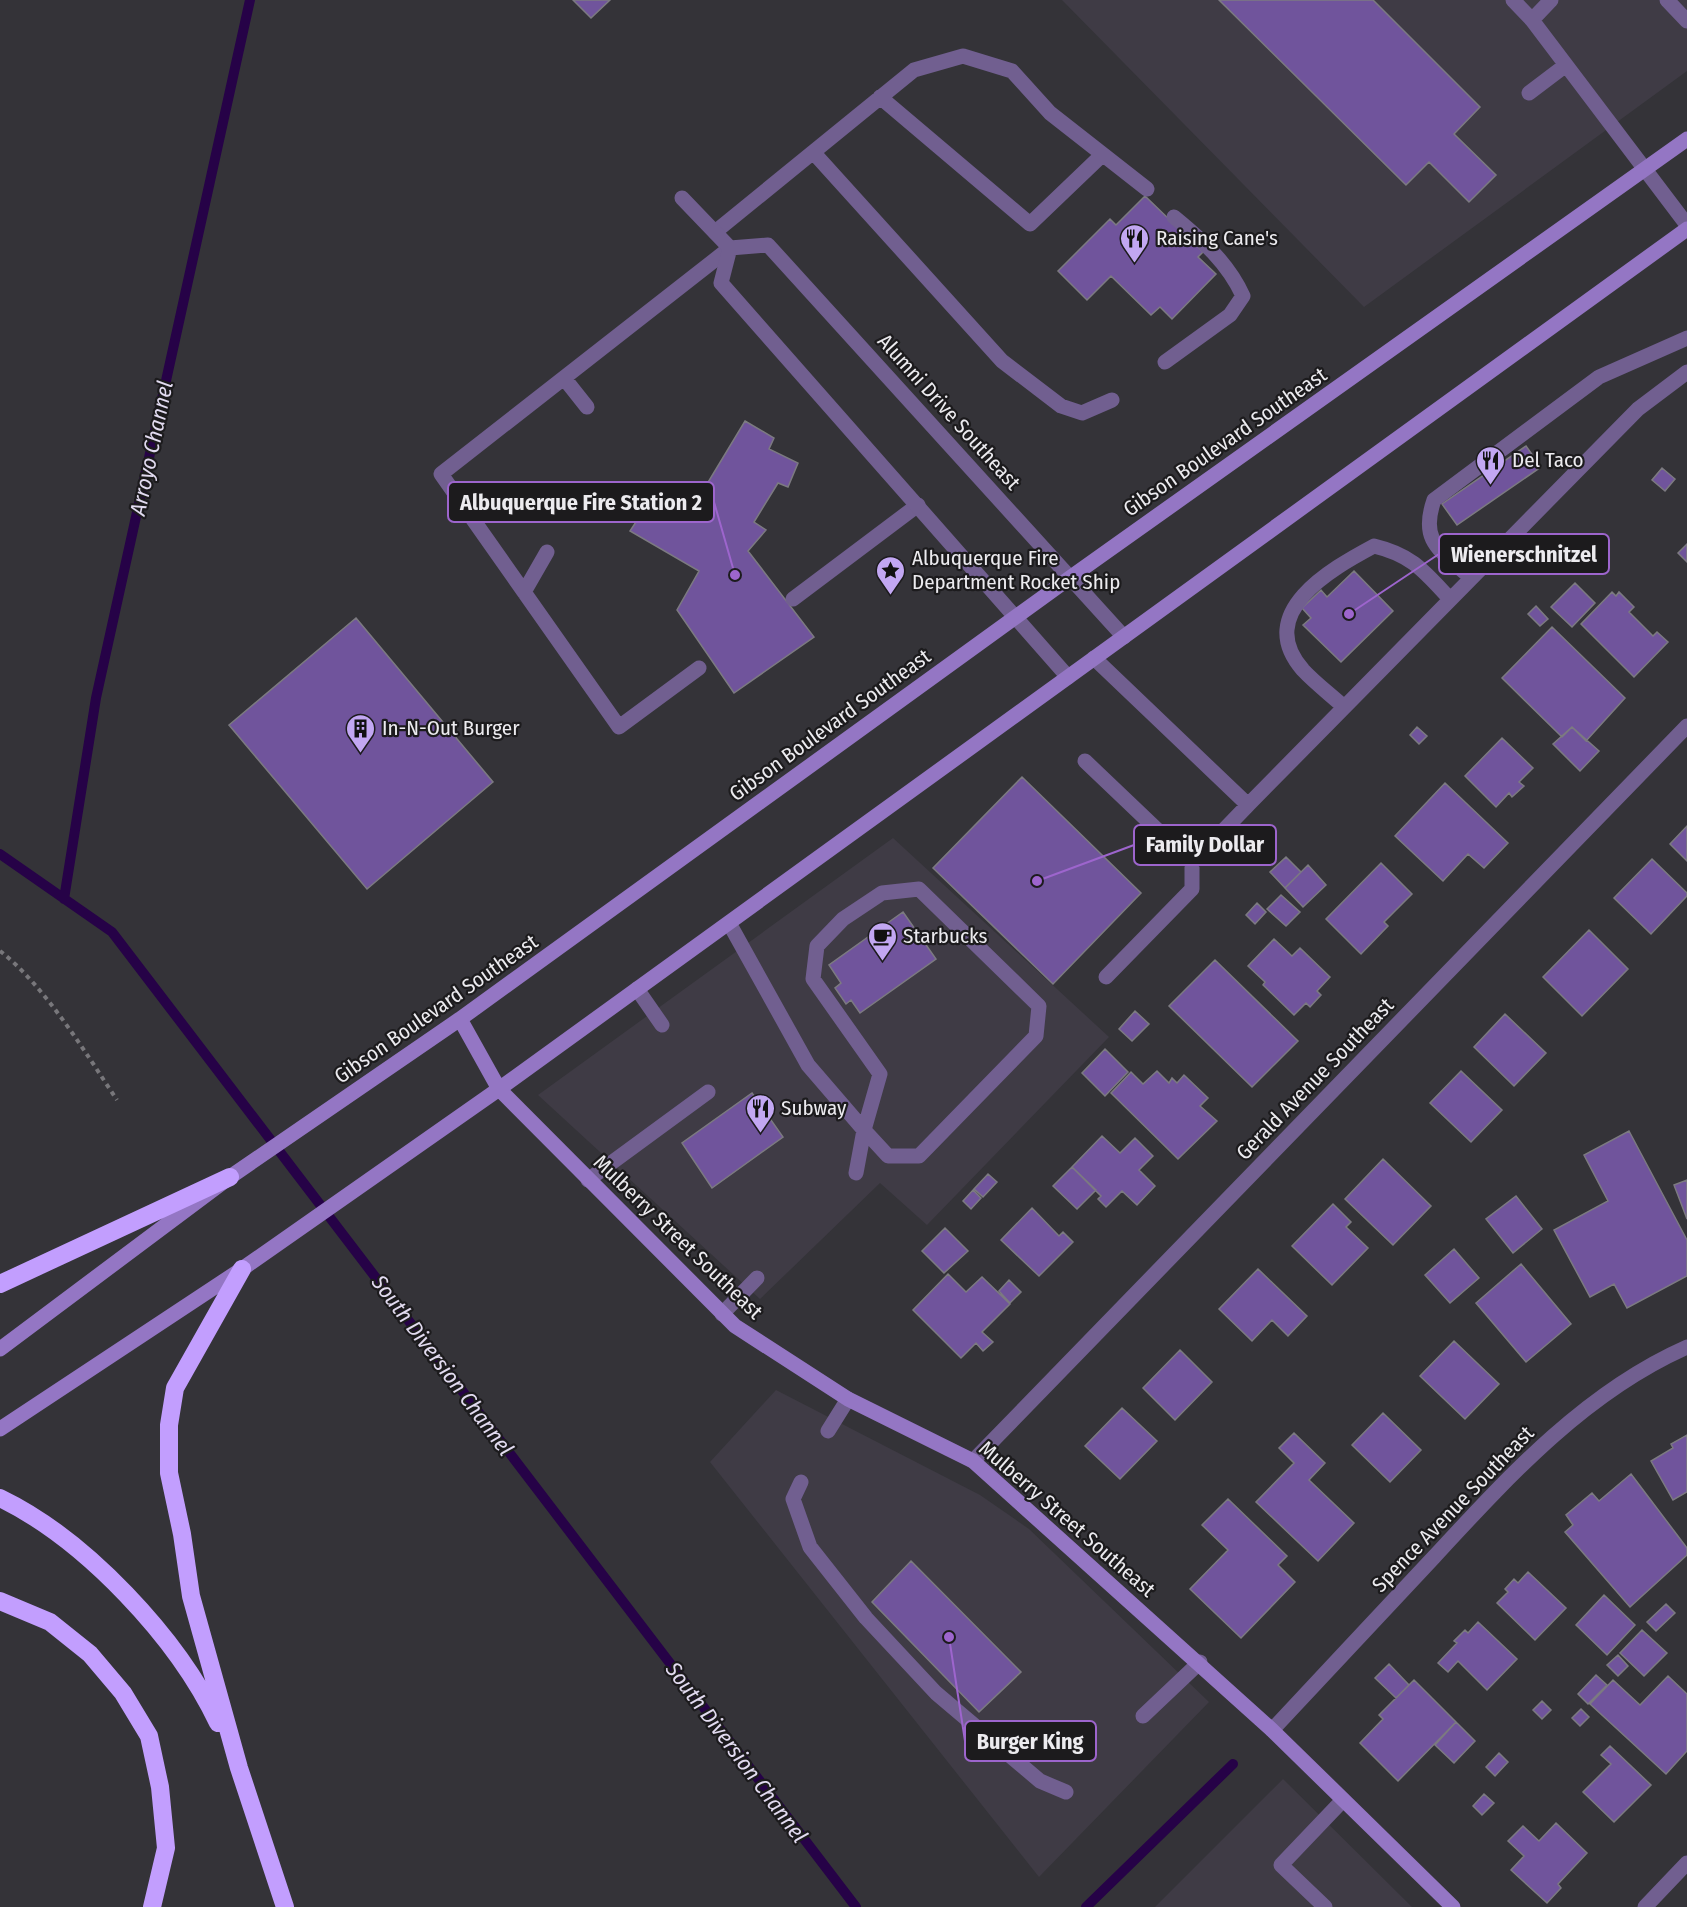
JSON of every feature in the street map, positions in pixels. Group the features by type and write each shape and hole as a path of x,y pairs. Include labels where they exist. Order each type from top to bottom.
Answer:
{"highway":[{"path":"0,1284 230,1177"},
{"path":"242,1269 175,1388 169,1425 169,1473 182,1534 191,1596 239,1768 285,1907"},
{"path":"0,1498 56,1531 95,1564 163,1637 201,1687 239,1768"},
{"path":"0,1601 50,1622 90,1654 123,1693 148,1736 160,1786 166,1848 152,1907"}],"main road":[{"name":"Gibson Boulevard Southeast","path":"0,1349 230,1177 460,1019 1071,577 1687,139"},
{"path":"0,1429 242,1269 499,1089 1687,227"},
{"name":"Mulberry Street Southeast","path":"460,1019 499,1089 735,1326 848,1399 973,1461 1200,1662 1453,1907"}],"street":[{"path":"1513,0 1532,20 1687,227"},
{"path":"1532,20 1551,0"},
{"path":"1667,0 1687,21"},
{"path":"715,232 914,70 963,56 1012,71 1050,113 1101,156 1147,189"},
{"path":"1529,93 1566,65"},
{"path":"880,97 1030,224 1101,156"},
{"path":"813,153 1002,361 1061,406 1082,413 1112,400"},
{"path":"682,198 730,248"},
{"path":"1165,363 1230,315 1244,296 1234,275 1204,242 1174,217"},
{"name":"Alumni Drive Southeast","path":"730,248 768,245 1124,637"},
{"path":"699,668 619,727 441,474 730,248"},
{"path":"730,248 721,283 1017,616 1068,677"},
{"path":"1471,578 1432,542 1428,519 1434,500 1599,377 1687,338"},
{"path":"1106,977 1192,889 1192,863 1638,409 1687,372"},
{"path":"564,378 587,407"},
{"path":"793,599 918,505"},
{"path":"1344,707 1302,669 1289,646 1287,628 1298,599 1336,566 1374,546 1399,552 1423,570 1450,599"},
{"path":"524,592 547,552"},
{"path":"1094,658 1248,805"},
{"name":"Gerald Avenue Southeast","path":"973,1461 1687,726"},
{"path":"1085,761 1192,863"},
{"path":"729,923 808,1065 864,1130 888,1156 919,1156 1036,1036 1039,1006 919,889 882,893 843,918 817,946 813,979 880,1074 864,1130 856,1173"},
{"path":"638,989 662,1024"},
{"path":"588,1180 708,1092"},
{"path":"722,1314 757,1278"},
{"name":"Spence Avenue Southeast","path":"1272,1730 1540,1447 1592,1403 1663,1357 1687,1347"},
{"path":"828,1431 848,1399"},
{"path":"801,1482 794,1498 810,1546 866,1618 936,1693 1040,1781 1066,1792"},
{"path":"1143,1716 1200,1662"},
{"path":"1325,1907 1281,1865 1343,1800"},
{"path":"1645,1907 1687,1863"}],"path":[{"path":"0,951 15,962 73,1034 117,1100"}],"shaded area":[{"path":"1062,0 1687,0 1687,71 1364,307"},
{"path":"893,838 1109,1037 927,1225 880,1183 760,1299 538,1095"},
{"path":"776,1390 980,1495 1029,1529 1209,1702 1039,1877 710,1462"},
{"path":"1283,1779 1412,1907 1155,1907"}],"building":[{"path":"573,0 610,0 591,18"},
{"path":"1219,0 1373,0 1480,107 1454,134 1496,175 1469,202 1429,162 1406,185"},
{"name":"Raising Cane's","path":"1145,196 1203,252 1198,257 1216,274 1172,319 1160,307 1151,315 1111,276 1087,300 1058,271 1110,219 1116,225"},
{"path":"745,421 774,438 769,449 798,463 788,487 778,483 754,522 766,530 748,551 814,637 734,693 677,610 699,571 630,531 659,487 679,499 687,487 701,494"},
{"name":"Del Taco","path":"1526,446 1541,467 1457,525 1442,504"},
{"path":"1662,468 1675,479 1665,491 1652,480"},
{"path":"1687,544 1687,562 1678,553"},
{"path":"1354,571 1393,611 1341,662 1303,625 1311,618 1302,608 1321,590 1327,597"},
{"path":"1575,583 1595,603 1572,627 1551,607"},
{"path":"1612,592 1616,596 1619,592 1634,607 1629,612 1653,636 1657,632 1668,642 1634,677 1581,624"},
{"path":"1536,606 1548,619 1540,626 1528,614"},
{"name":"In-N-Out Burger","path":"356,618 493,782 367,889 229,725"},
{"path":"1552,627 1625,698 1586,741 1572,727 1562,737 1502,678"},
{"path":"1417,727 1427,736 1419,744 1410,735"},
{"path":"1572,727 1599,751 1580,771 1553,744"},
{"path":"1502,738 1533,768 1519,782 1524,786 1512,797 1509,793 1496,807 1465,776"},
{"path":"1022,777 1141,893 1053,984 933,868"},
{"path":"1445,783 1508,843 1484,868 1468,854 1443,881 1395,836"},
{"path":"1687,826 1687,861 1670,844"},
{"path":"1286,857 1301,872 1285,888 1270,872"},
{"path":"1652,859 1687,893 1687,896 1651,934 1614,898"},
{"path":"1381,863 1412,894 1384,922 1388,926 1361,954 1326,919"},
{"path":"1308,865 1326,885 1303,907 1285,888"},
{"path":"1281,895 1300,912 1286,926 1267,909"},
{"path":"1257,903 1266,912 1255,924 1246,915"},
{"name":"Starbucks","path":"903,912 936,959 860,1013 851,1000 846,1004 835,988 841,983 829,965"},
{"path":"1589,930 1628,969 1582,1016 1543,977"},
{"path":"1274,939 1292,956 1300,948 1330,977 1317,991 1321,995 1310,1007 1306,1003 1294,1015 1263,985 1265,982 1248,966"},
{"path":"1215,960 1298,1041 1252,1087 1169,1006"},
{"path":"1135,1011 1149,1024 1132,1041 1119,1029"},
{"path":"1505,1014 1546,1053 1514,1086 1474,1047"},
{"path":"1105,1049 1128,1072 1105,1096 1082,1073"},
{"path":"1157,1071 1169,1083 1172,1078 1177,1083 1184,1075 1208,1098 1200,1106 1217,1121 1178,1159 1111,1093 1131,1072 1143,1084"},
{"path":"1461,1071 1502,1110 1471,1142 1430,1103"},
{"path":"752,1093 783,1137 712,1188 682,1143"},
{"path":"1629,1131 1687,1240 1687,1276 1627,1308 1614,1284 1590,1297 1554,1230 1608,1201 1584,1155"},
{"path":"1102,1136 1120,1153 1135,1138 1153,1156 1139,1170 1155,1186 1137,1205 1122,1191 1106,1207 1098,1199 1101,1196 1072,1167"},
{"path":"1383,1159 1431,1206 1393,1245 1345,1199"},
{"path":"1072,1167 1096,1190 1077,1209 1053,1186"},
{"path":"988,1174 997,1182 983,1197 974,1189"},
{"path":"1687,1180 1687,1219 1674,1185"},
{"path":"973,1190 981,1198 971,1209 963,1201"},
{"path":"1516,1196 1542,1229 1513,1253 1486,1219"},
{"path":"1333,1204 1351,1222 1346,1227 1368,1248 1332,1285 1292,1246"},
{"path":"1032,1208 1059,1236 1063,1232 1073,1242 1039,1276 1001,1240"},
{"path":"945,1228 968,1251 944,1273 922,1251"},
{"path":"1454,1249 1479,1278 1450,1303 1425,1275"},
{"path":"1521,1264 1571,1324 1526,1362 1476,1303"},
{"path":"1258,1269 1307,1316 1288,1336 1272,1320 1252,1341 1219,1309"},
{"path":"948,1274 966,1292 982,1277 1010,1304 982,1332 993,1342 983,1351 976,1343 961,1358 913,1310"},
{"path":"1009,1280 1021,1292 1010,1303 999,1291"},
{"path":"1454,1341 1499,1384 1465,1419 1420,1376"},
{"path":"1180,1350 1212,1382 1175,1420 1143,1388"},
{"path":"1122,1408 1157,1441 1120,1479 1085,1446"},
{"path":"1383,1413 1421,1450 1390,1482 1352,1445"},
{"path":"1294,1433 1325,1463 1309,1480 1354,1523 1318,1561 1256,1502 1294,1463 1279,1448"},
{"path":"1687,1435 1687,1492 1673,1500 1651,1461 1673,1448 1671,1444"},
{"path":"1631,1474 1687,1548 1687,1555 1630,1607 1565,1532 1573,1525 1566,1515 1592,1493 1599,1501"},
{"path":"1228,1499 1287,1556 1278,1565 1295,1582 1241,1638 1190,1589 1228,1550 1202,1525"},
{"path":"911,1561 1021,1672 979,1712 872,1602"},
{"path":"1528,1572 1566,1608 1535,1640 1497,1603 1508,1592 1505,1589 1514,1579 1518,1583"},
{"path":"1604,1595 1635,1625 1607,1655 1576,1625"},
{"path":"1666,1604 1675,1613 1656,1631 1647,1622"},
{"path":"1478,1622 1517,1659 1487,1690 1458,1661 1448,1672 1438,1663 1457,1643 1454,1641 1465,1630 1468,1633"},
{"path":"1642,1630 1667,1653 1644,1676 1620,1653"},
{"path":"1618,1655 1628,1666 1618,1676 1607,1665"},
{"path":"1389,1664 1409,1685 1396,1698 1375,1678"},
{"path":"1596,1675 1607,1685 1588,1704 1578,1694"},
{"path":"1668,1676 1687,1694 1687,1751 1666,1774 1590,1704 1613,1680 1640,1705"},
{"path":"1414,1680 1456,1722 1398,1781 1360,1743 1383,1719 1379,1715"},
{"path":"1542,1701 1551,1710 1542,1719 1533,1710"},
{"path":"1581,1709 1589,1717 1580,1726 1572,1718"},
{"path":"1456,1722 1475,1741 1454,1763 1435,1745"},
{"path":"1610,1746 1651,1785 1614,1822 1583,1792 1611,1764 1601,1755"},
{"path":"1499,1753 1508,1762 1495,1776 1486,1767"},
{"path":"1484,1794 1494,1803 1482,1815 1473,1806"},
{"path":"1556,1823 1587,1853 1558,1884 1561,1888 1547,1903 1511,1870 1524,1856 1508,1841 1523,1826 1539,1841"}],"waterway":[{"name":"Arroyo Channel","path":"64,899 96,698 250,0"},
{"name":"South Diversion Channel","path":"0,854 112,932 856,1907"},
{"path":"1086,1907 1233,1764"}],"place":[{"name":"Raising Cane's","path":"1135,264"},
{"name":"Del Taco","path":"1491,486"},
{"name":"Albuquerque Fire Station 2","path":"735,575"},
{"name":"Albuquerque Fire Department Rocket Ship","path":"891,596"},
{"name":"Wienerschnitzel","path":"1349,614"},
{"name":"In-N-Out Burger","path":"361,754"},
{"name":"Family Dollar","path":"1037,881"},
{"name":"Starbucks","path":"882,962"},
{"name":"Subway","path":"760,1134"},
{"name":"Burger King","path":"949,1637"}]}
